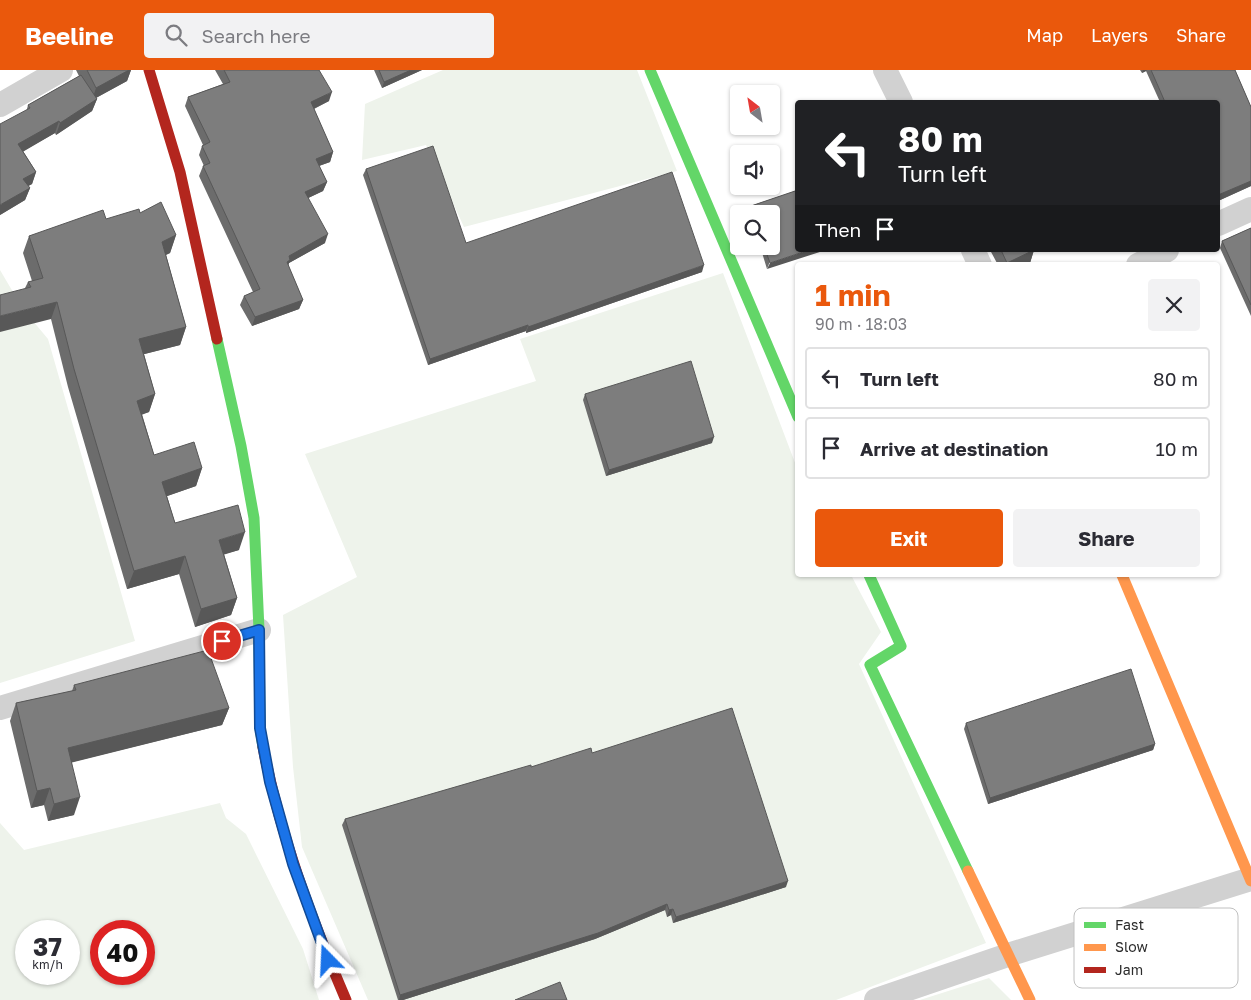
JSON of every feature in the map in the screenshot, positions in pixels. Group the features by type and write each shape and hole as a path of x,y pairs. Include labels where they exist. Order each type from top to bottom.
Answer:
{"street":[{"path":"0,105 61,70"},
{"path":"149,70 180,172 241,446 254,518 259,630 260,728 270,782 288,849 303,894 328,960 346,1000"},
{"path":"650,70 795,410"},
{"path":"885,70 900,100"},
{"path":"1220,223 1251,209"},
{"path":"1144,262 1163,252"},
{"path":"869,577 901,646 870,665 1030,1000"},
{"path":"1123,577 1251,880 1160,908"},
{"path":"0,708 259,630"},
{"path":"876,1000 1074,935"}],"shaded area":[{"path":"443,70 637,70 677,171 464,227 426,145 362,160 365,104"},
{"path":"0,270 23,309 48,339 135,641 0,683"},
{"path":"723,273 795,463 795,577 852,577 881,632 859,664 986,943 836,1000 368,1000 302,847 293,767 283,615 357,577 305,454 536,381 520,339"},
{"path":"220,803 226,818 246,834 303,949 319,1000 0,1000 0,823 24,850"},
{"path":"989,978 1011,1000 920,1000"}],"building":[{"path":"87,70 129,70 96,88"},
{"path":"224,70 319,70 332,92 311,102 333,152 316,159 327,182 305,192 328,234 289,256 290,260 287,262 303,300 255,317 244,296 260,289 203,166 210,163 202,146 210,142 188,97 230,82"},
{"path":"379,70 411,70 384,82"},
{"path":"1151,70 1235,70 1251,107 1251,181 1220,194 1220,100 1164,100"},
{"path":"81,75 97,99 60,123 59,121 18,144 36,172 23,179 30,188 0,205 0,124 30,108 28,105"},
{"path":"433,146 466,243 672,172 704,265 528,327 528,325 430,359 366,169"},
{"path":"795,191 795,252 803,252 770,263 767,255 780,255 780,205 754,205"},
{"path":"161,202 176,235 162,242 186,327 139,339 155,394 137,401 154,455 194,442 202,468 162,482 175,523 238,505 245,532 219,540 237,598 201,609 185,556 134,571 74,369 57,302 0,316 0,295 31,287 28,282 43,278 29,236 103,210 106,219 139,209 140,213"},
{"path":"1251,228 1251,305 1222,241"},
{"path":"1002,252 1030,252 1009,262 1007,262"},
{"path":"691,361 714,437 609,470 585,394"},
{"path":"208,650 229,708 68,748 80,797 54,804 50,788 37,791 16,703 76,690 74,685"},
{"path":"1131,669 1155,744 990,798 966,723"},
{"path":"732,708 788,881 676,917 673,909 669,910 667,904 598,933 400,995 345,819 531,765 531,767 591,748 592,753"},
{"path":"560,982 567,1000 515,1000"}],"traffic: fast":[{"path":"650,70 795,410"},
{"path":"217,339 241,446 254,518 259,630 260,728 263,747"},
{"path":"870,577 901,646 870,665 968,871"}],"traffic: slow":[{"path":"1123,577 1251,881"},
{"path":"968,871 1030,1000"}],"traffic: jam":[{"path":"149,70 180,172 217,339"},
{"path":"263,747 278,812 298,876 346,1000"}],"route":[{"path":"222,641 259,630 260,728 270,782 288,849 328,960"}]}
